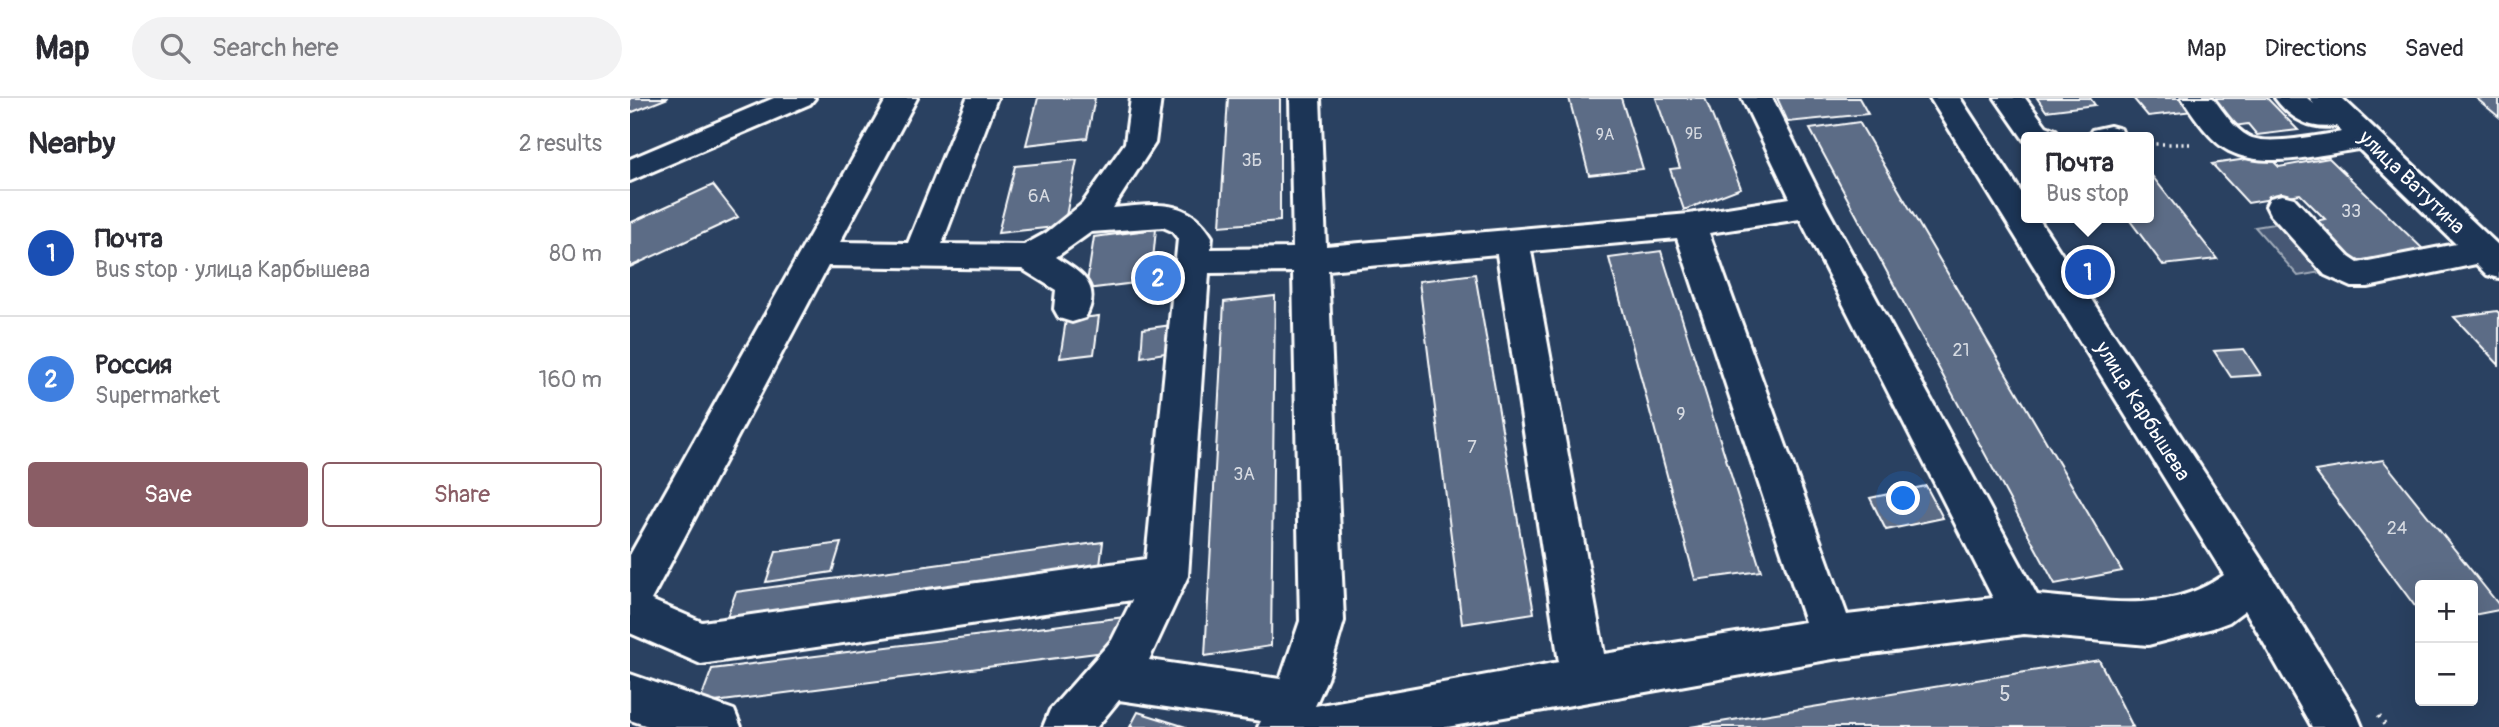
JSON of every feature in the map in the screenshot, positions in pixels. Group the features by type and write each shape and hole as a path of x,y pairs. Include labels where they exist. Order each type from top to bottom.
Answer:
{"street":[{"path":"630,171 800,98"},
{"path":"630,596 902,98"},
{"path":"920,256 982,98"},
{"path":"817,254 1029,257 1058,242 1085,221 1140,143 1146,98"},
{"path":"1299,719 1304,679 1322,621 1305,98"},
{"path":"1757,98 1810,206 2024,614"},
{"name":"улица Карбышева","path":"1945,98 2021,218"},
{"path":"2010,98 2035,132"},
{"path":"2197,98 2243,146 2261,150 2367,138"},
{"path":"2290,98 2305,113 2322,120 2334,106"},
{"name":"улица Ватутина","path":"2334,106 2491,258"},
{"path":"1193,261 1310,260 1689,225 1810,206"},
{"path":"2282,206 2337,266 2352,275 2491,258"},
{"path":"1067,727 1128,655 1166,576 1195,237 1184,223 1165,216 1085,221"},
{"name":"улица Карбышева","path":"2024,223 2251,581 2338,727"},
{"path":"1689,225 1833,638"},
{"path":"1512,240 1585,679"},
{"path":"1029,257 1071,283 1074,289 1072,309"},
{"path":"630,612 701,643 1166,576"},
{"path":"1110,677 1299,719 1585,679 1833,638 2024,614 2148,624 2213,608 2251,581"},
{"path":"630,697 717,727"}],"shaded area":[{"path":"2280,223 2325,268 2321,272 2298,276 2255,227"}],"building":[{"path":"630,98 668,98 630,113"},
{"path":"1038,98 1095,98 1087,138 1026,145"},
{"path":"1228,98 1280,98 1280,221 1220,226"},
{"path":"1569,98 1621,98 1643,169 1589,175"},
{"path":"1656,98 1705,98 1741,188 1684,210 1670,169 1680,168"},
{"path":"1777,98 1859,98 1868,114 1788,122"},
{"path":"2037,98 2090,98 2095,105 2046,111"},
{"path":"2133,98 2182,98 2194,111 2148,116"},
{"path":"2208,98 2267,98 2298,130 2257,135 2248,124 2234,126"},
{"path":"2476,98 2499,98 2499,117"},
{"path":"1859,122 2122,571 2055,584 1810,129"},
{"path":"2268,156 2279,167 2329,158 2424,250 2356,262 2316,221 2325,219 2300,194 2248,203 2212,164"},
{"path":"1077,160 1064,226 998,233 1015,166"},
{"path":"2154,178 2217,259 2163,265 2132,223 2154,223"},
{"path":"713,185 738,217 630,267 630,223"},
{"path":"1156,229 1151,281 1086,289 1094,237"},
{"path":"1661,251 1761,571 1695,580 1609,258"},
{"path":"1475,274 1534,613 1462,624 1419,281"},
{"path":"1275,296 1271,646 1205,656 1224,302"},
{"path":"2497,311 2499,313 2499,365 2454,317"},
{"path":"1099,316 1094,354 1060,358 1066,320"},
{"path":"1172,325 1171,352 1141,357 1143,329"},
{"path":"2244,349 2261,375 2231,377 2214,351"},
{"path":"2383,460 2499,605 2499,610 2478,614 2478,580 2415,580 2415,606 2315,471"},
{"path":"1926,486 1943,518 1886,530 1870,498"},
{"path":"1103,542 1099,573 724,625 736,592"},
{"path":"841,543 832,572 766,582 776,552"},
{"path":"1125,617 1120,650 699,704 712,669"},
{"path":"2099,660 2133,727 1690,727"},
{"path":"1138,712 1186,727 1130,727"}],"place":[{"name":"Почта","path":"2088,272"},
{"name":"Россия","path":"1158,278"}]}
